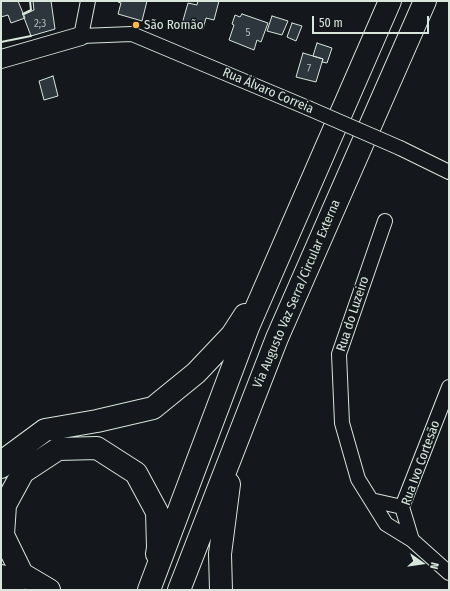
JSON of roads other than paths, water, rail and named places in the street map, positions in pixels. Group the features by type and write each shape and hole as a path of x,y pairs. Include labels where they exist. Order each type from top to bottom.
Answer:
{"highway":[{"path":"150,587 248,327 390,1"},
{"name":"Via Augusto Vaz Serra/Circular Externa","path":"179,590 277,338 425,1"},
{"path":"1,467 7,458 45,430 97,421 153,408 196,373 232,335 272,274"},
{"path":"49,590 22,574 3,535 5,505 23,472 58,450 98,448 136,473 157,512 158,548 150,587"},
{"path":"221,590 220,554 233,450"},
{"path":"1,576 14,590"}],"street":[{"path":"1,59 81,36 88,1"},
{"name":"Rua Álvaro Correia","path":"81,36 132,34 400,148 449,172"},
{"name":"Rua do Luzeiro","path":"385,222 338,354 342,423 358,479 386,524 412,540 449,573"},
{"name":"Rua Ivo Cortesão","path":"412,540 402,508 449,387"},
{"path":"371,500 402,508"}],"place":[{"name":"São Romão","path":"136,25"}]}
